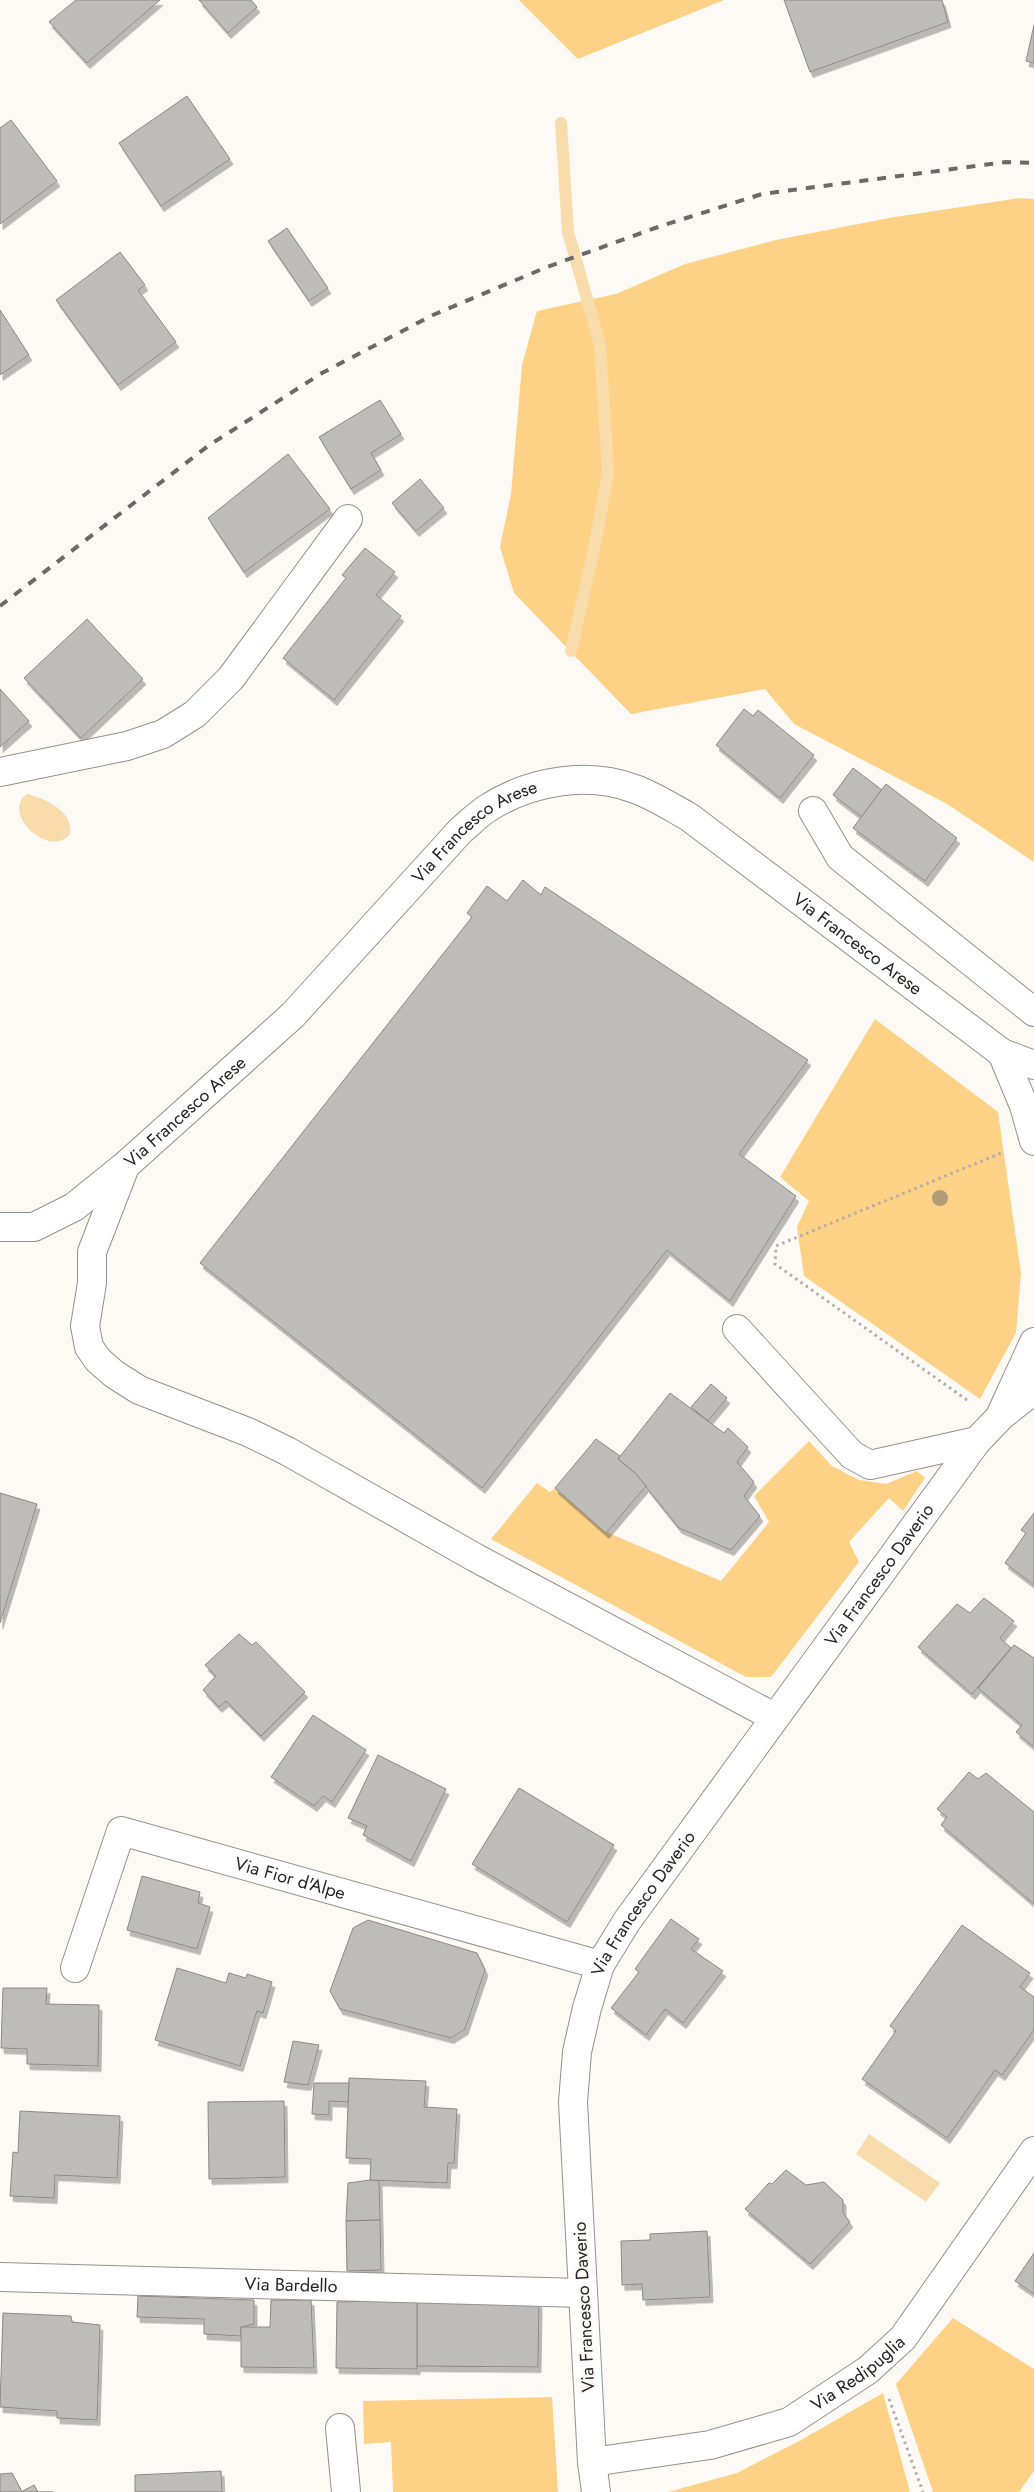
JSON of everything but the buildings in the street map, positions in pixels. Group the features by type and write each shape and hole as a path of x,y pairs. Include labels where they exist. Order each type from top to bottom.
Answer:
{"street":[{"path":"0,772 127,746 163,734 195,714 231,678 348,519"},
{"name":"Via Francesco Arese","path":"0,1227 34,1227 74,1207 126,1165 293,1015 461,830 487,808 515,793 544,784 574,780 602,781 633,788 689,817 1002,1053 1034,1065"},
{"path":"813,811 840,857 1034,1012"},
{"path":"1002,1053 1024,1106 1034,1141"},
{"path":"126,1165 92,1252 92,1283 85,1326 89,1347 98,1360 114,1374 139,1390 248,1432 279,1448 476,1558 774,1717"},
{"path":"737,1328 852,1455 870,1465 977,1441"},
{"name":"Via Francesco Daverio","path":"1001,1416 1034,1342"},
{"name":"Via Francesco Daverio","path":"596,2492 592,2462 573,2102 577,2052 600,1965 627,1921 977,1441 1001,1416 1034,1390"},
{"name":"Via Fior d'Alpe","path":"75,1968 121,1831 600,1965"},
{"name":"Via Redipuglia","path":"592,2462 710,2445 789,2422 868,2370 903,2338 1034,2151"},
{"name":"Via Bardello","path":"0,2276 583,2293"},
{"path":"340,2428 346,2492"}],"path":[{"path":"972,1404 775,1264 776,1246 1008,1150"},
{"path":"902,2430 923,2492"}],"shaded area":[{"path":"519,0 724,0 578,59"},
{"path":"1019,198 1034,199 1034,862 947,804 794,724 765,689 631,714 514,593 500,547 511,494 522,365 537,311 616,294 685,264 776,240 889,218"},
{"path":"27,794 45,800 62,812 69,822 70,834 61,840 51,841 40,838 31,830 23,821 19,812 20,802"},
{"path":"875,1019 998,1112 1021,1273 1016,1333 980,1399 804,1276 797,1227 809,1201 780,1177"},
{"path":"809,1441 832,1466 859,1480 886,1484 917,1471 925,1478 903,1511 889,1498 849,1542 859,1562 771,1677 746,1677 491,1539 537,1483 550,1492 555,1488 604,1531 721,1581 769,1522 754,1496"},
{"path":"869,2134 940,2183 926,2202 856,2154"},
{"path":"953,2318 1034,2369 1034,2471 1019,2492 933,2492 896,2384"},
{"path":"883,2393 910,2492 668,2492 737,2473 801,2440"},
{"path":"552,2397 558,2492 393,2492 391,2442 364,2444 363,2401"}],"waterway":[{"path":"561,123 568,232 600,345 608,473 594,549 571,651"}],"railway":[{"path":"0,606 208,446 322,373 433,315 547,267 658,227 762,194 1006,162 1034,163"}]}
